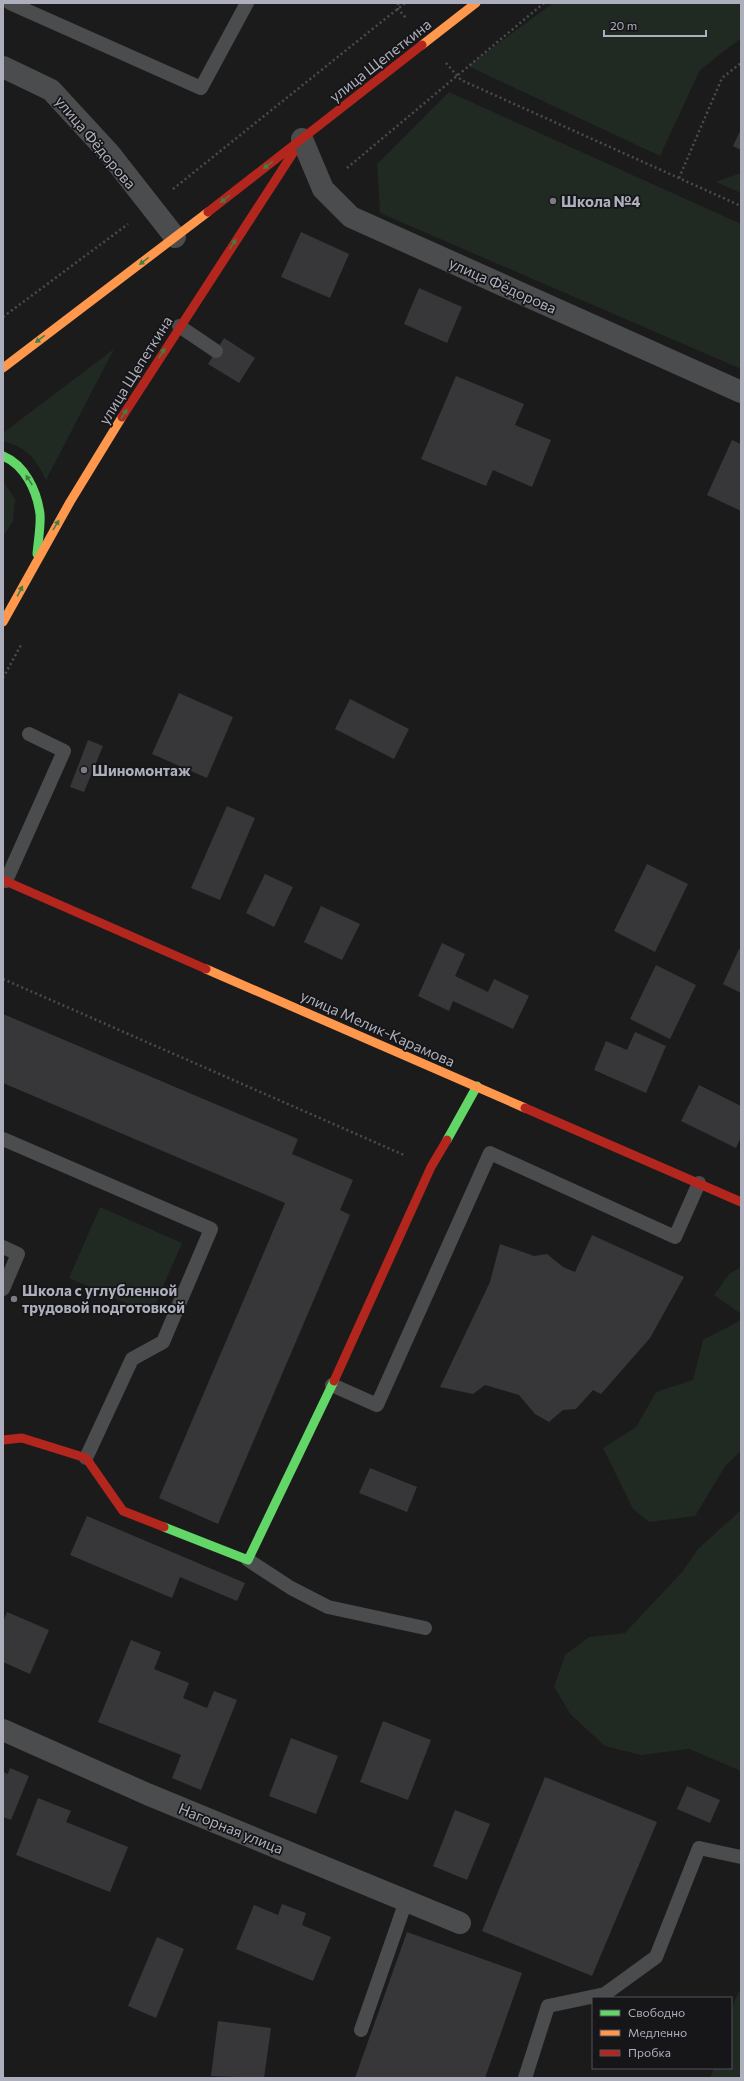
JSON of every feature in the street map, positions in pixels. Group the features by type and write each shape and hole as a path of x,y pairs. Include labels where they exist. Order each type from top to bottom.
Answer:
{"street":[{"name":"улица Щепеткина","path":"3,368 302,139 476,3"},
{"name":"улица Фёдорова","path":"3,67 51,90 110,154 150,208 175,237"},
{"name":"улица Щепеткина","path":"3,622 37,559 103,446 179,326 302,139"},
{"name":"улица Фёдорова","path":"302,139 322,189 352,217 741,392"},
{"path":"3,456 10,459 31,481 40,514 37,559"},
{"name":"улица Мелик-Карамова","path":"5,880 741,1202"},
{"path":"3,1440 22,1438 86,1458 123,1511 248,1560 332,1385 430,1167 477,1086"},
{"name":"Нагорная улица","path":"3,1730 148,1794 460,1923"}],"lane":[{"path":"10,3 200,88 247,3"},
{"path":"179,326 216,351"},
{"path":"5,880 64,751 29,734"},
{"path":"3,1139 211,1228 163,1342 132,1359 86,1458"},
{"path":"332,1385 377,1405 490,1153 675,1236 699,1183"},
{"path":"3,1247 18,1254 3,1289"},
{"path":"248,1560 291,1588 328,1608 425,1628"},
{"path":"524,2078 548,2006 605,1994 656,1957 699,1848 741,1857"},
{"path":"362,2030 406,1901"}],"path":[{"path":"398,3 398,9"},
{"path":"3,317 150,208 405,3"},
{"path":"322,189 544,3"},
{"path":"679,178 722,78 741,63"},
{"path":"461,80 741,206"},
{"path":"3,678 21,644"},
{"path":"3,979 430,1167"}],"shaded area":[{"path":"553,3 741,3 741,38 700,70 660,156 468,66"},
{"path":"449,92 741,224 741,369 380,213 377,164"},
{"path":"741,173 741,193 716,182"},
{"path":"114,349 46,480 34,460 24,450 3,441 3,433"},
{"path":"3,481 15,499 13,521 3,537"},
{"path":"100,1207 182,1243 151,1314 69,1278"},
{"path":"741,1267 741,1314 714,1295 729,1274"},
{"path":"741,1320 741,1451 726,1465 695,1516 649,1522 633,1509 603,1448 636,1427 656,1392 693,1380 703,1340"},
{"path":"741,1510 741,1771 689,1749 641,1755 605,1746 571,1715 554,1687 565,1655 589,1637 625,1633 682,1572 698,1549"},
{"path":"741,1988 741,2078 710,2078 714,2069 732,2069 732,2011 736,1997"}],"building":[{"path":"741,129 741,150 733,146"},
{"path":"301,232 349,254 330,298 281,277"},
{"path":"419,288 462,307 447,343 404,324"},
{"path":"224,338 255,358 239,383 208,364"},
{"path":"456,376 524,404 515,425 551,440 532,487 493,470 486,486 421,459"},
{"path":"732,440 741,444 741,511 707,495"},
{"path":"179,693 233,717 207,778 152,754"},
{"path":"350,699 409,729 394,759 335,729"},
{"path":"88,740 103,746 84,792 70,787"},
{"path":"227,806 255,818 220,900 191,888"},
{"path":"647,864 688,884 655,952 614,931"},
{"path":"265,874 293,887 274,927 246,913"},
{"path":"321,906 360,924 342,960 304,942"},
{"path":"442,943 465,954 455,976 488,992 494,979 529,996 513,1029 453,1001 449,1011 418,996"},
{"path":"739,949 741,950 741,993 723,984"},
{"path":"656,965 696,985 670,1039 630,1019"},
{"path":"3,1014 298,1139 292,1154 353,1180 340,1210 350,1215 218,1524 159,1498 285,1203 3,1083"},
{"path":"635,1032 666,1046 646,1093 594,1070 606,1041 627,1050"},
{"path":"699,1085 741,1106 741,1137 736,1148 681,1121"},
{"path":"592,1235 684,1277 650,1338 601,1394 593,1390 576,1409 563,1410 549,1422 535,1414 519,1395 485,1385 473,1394 440,1387 490,1282 500,1244 534,1256 547,1254 563,1267 575,1272"},
{"path":"370,1468 417,1487 407,1512 359,1493"},
{"path":"87,1516 245,1583 237,1601 180,1577 172,1598 70,1555"},
{"path":"7,1612 49,1630 30,1674 3,1662 3,1622"},
{"path":"131,1640 161,1652 154,1669 189,1683 183,1698 207,1708 214,1691 237,1700 201,1790 172,1778 181,1755 98,1722"},
{"path":"383,1721 431,1740 408,1800 360,1782"},
{"path":"291,1738 338,1756 316,1814 269,1796"},
{"path":"10,1768 29,1776 11,1820 3,1817 3,1772 8,1774"},
{"path":"545,1777 657,1822 592,1976 482,1931"},
{"path":"687,1786 720,1800 710,1823 677,1809"},
{"path":"38,1798 71,1811 66,1822 128,1847 110,1892 16,1855"},
{"path":"455,1810 490,1824 467,1880 433,1866"},
{"path":"282,1904 306,1913 302,1925 331,1937 313,1981 236,1949 254,1905 278,1915"},
{"path":"407,1932 522,1973 485,2078 355,2078"},
{"path":"157,1937 184,1949 156,2018 128,2006"},
{"path":"218,2021 271,2028 264,2078 211,2076"}],"traffic: fast":[{"path":"3,456 11,460 24,472 36,496 40,514 37,554"},
{"path":"447,1140 477,1086"},
{"path":"164,1527 248,1560 334,1381"}],"traffic: slow":[{"path":"422,45 476,3"},
{"path":"3,368 208,212"},
{"path":"3,622 70,502 122,417"},
{"path":"206,969 525,1108"}],"traffic: jam":[{"path":"208,212 422,45"},
{"path":"122,417 293,153"},
{"path":"3,880 206,969"},
{"path":"525,1108 741,1202"},
{"path":"334,1381 431,1167 447,1140"},
{"path":"3,1440 22,1438 86,1458 123,1511 164,1527"}],"place":[{"name":"Школа №4","path":"553,201"},
{"name":"Шиномонтаж","path":"84,770"},
{"name":"Школа с углубленной трудовой подготовкой","path":"14,1299"}]}
